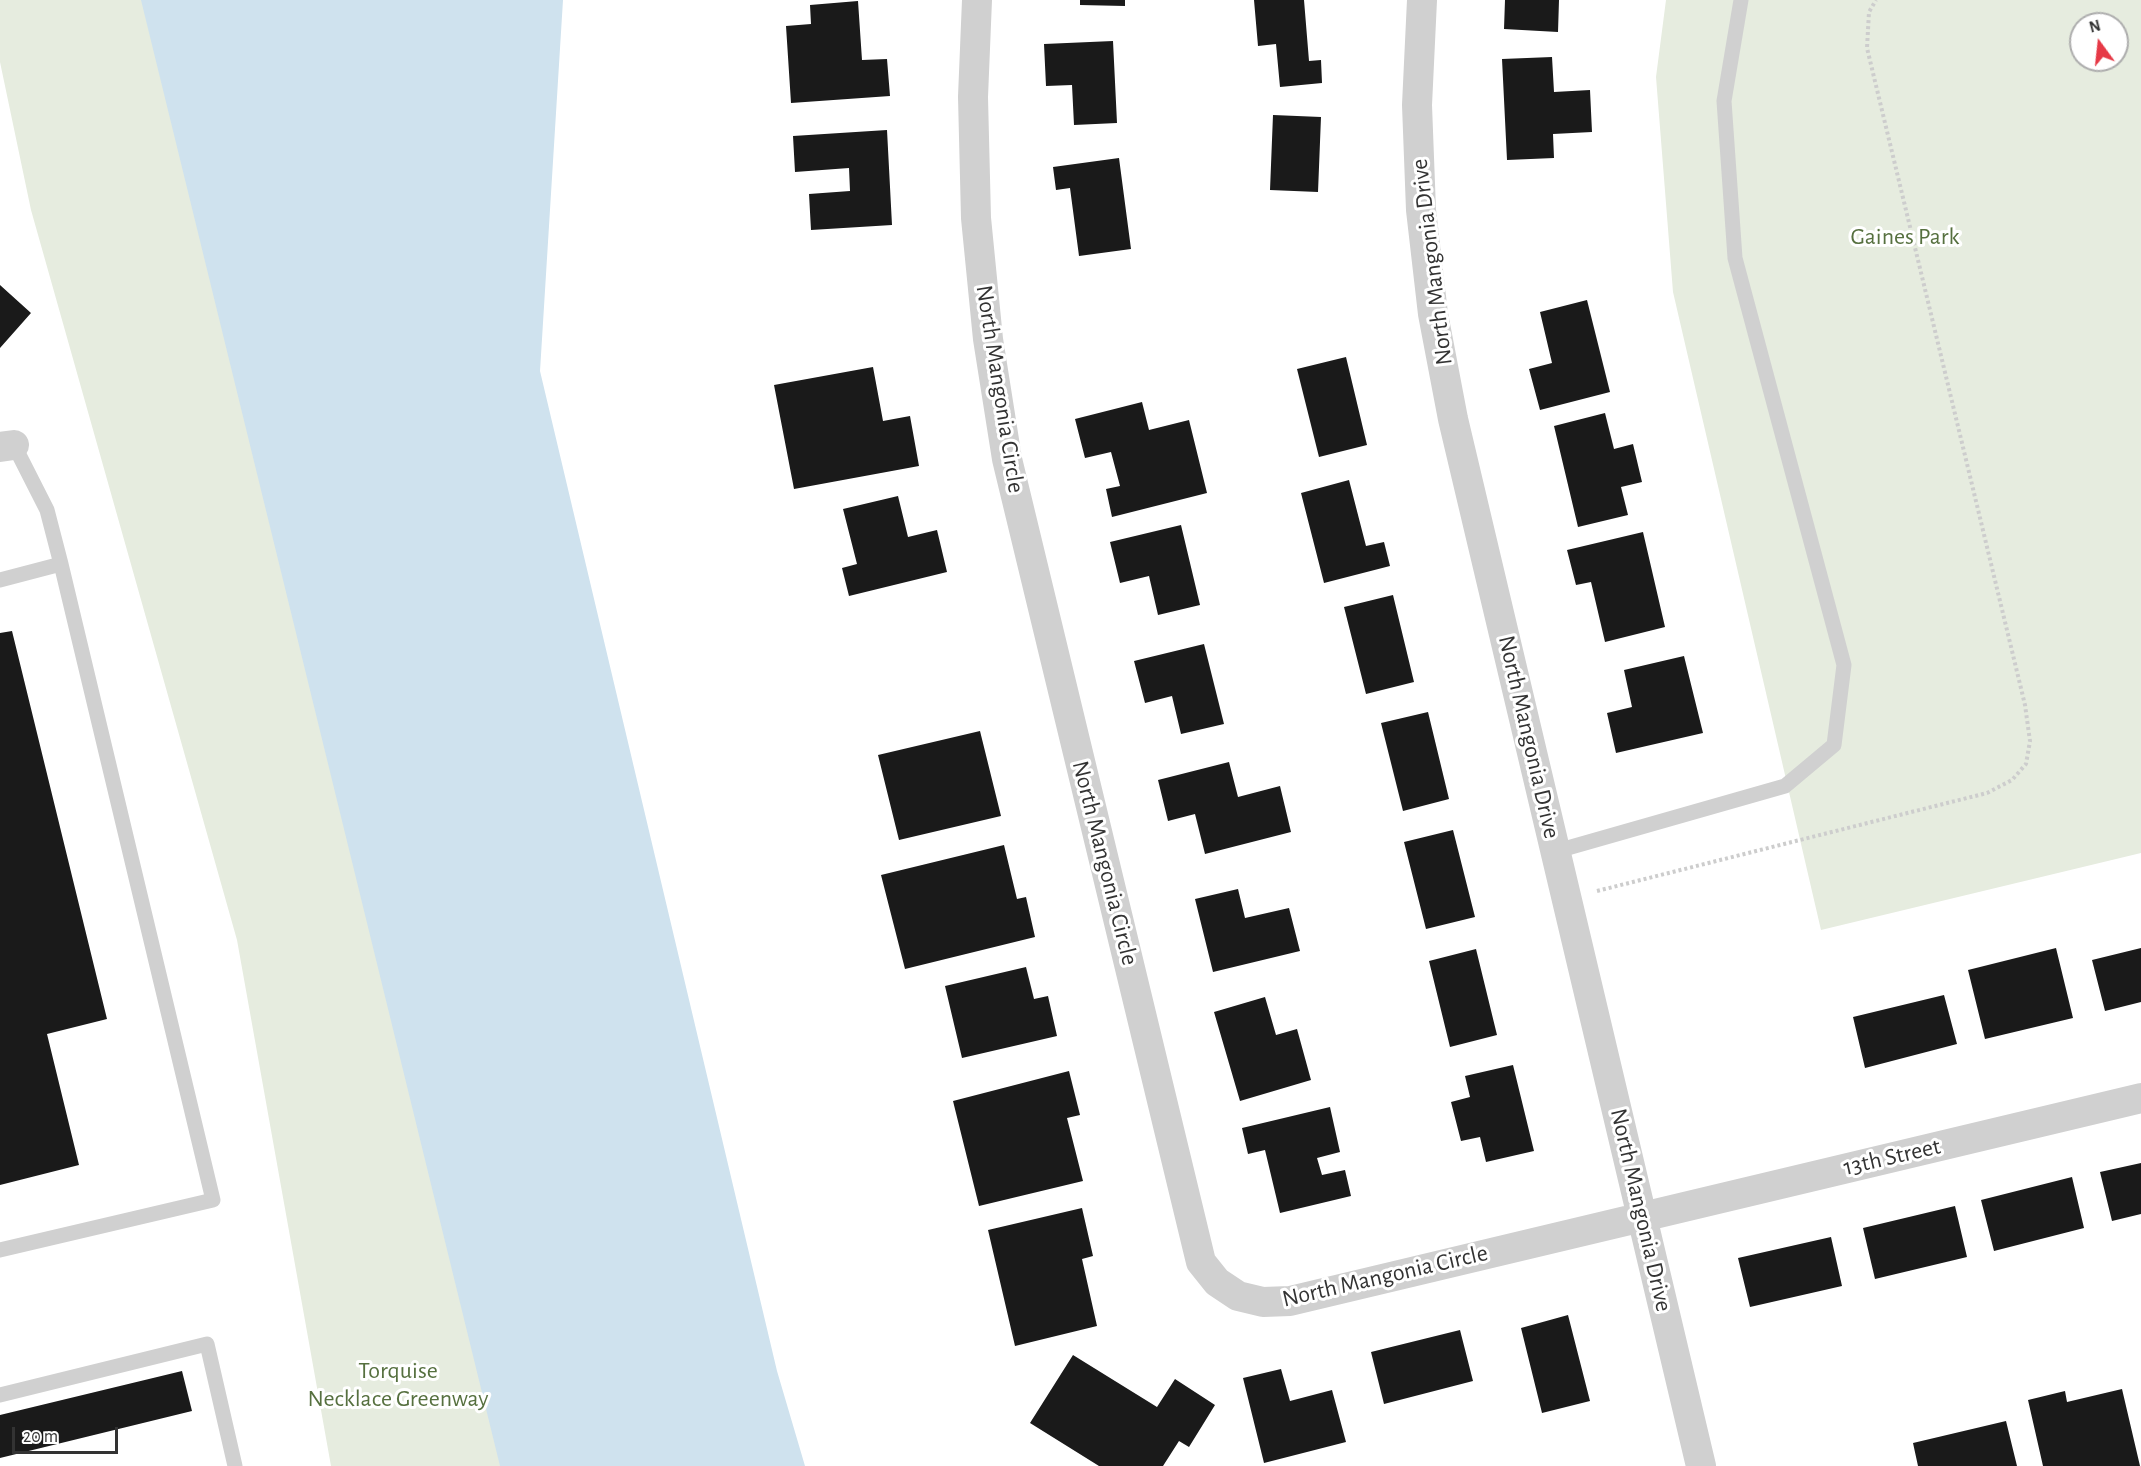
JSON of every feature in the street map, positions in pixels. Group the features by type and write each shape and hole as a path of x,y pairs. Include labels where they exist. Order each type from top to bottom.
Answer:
{"street":[{"name":"North Mangonia Circle","path":"977,0 973,97 976,218 988,339 1008,459 1201,1262 1217,1282 1238,1296 1263,1302 1290,1301 1643,1216"},
{"name":"North Mangonia Drive","path":"1422,0 1417,105 1421,210 1433,314 1453,419 1701,1466"},
{"name":"13th Street","path":"1643,1216 2141,1098"}],"lane":[{"path":"1557,851 1785,786 1834,746 1844,665 1735,258 1724,101 1741,0"},
{"path":"0,1250 213,1200 47,510 7,446"},
{"path":"0,580 61,564"},
{"path":"0,1395 207,1344 236,1466"}],"path":[{"path":"1568,898 1987,793 2012,780 2026,764 2030,741 2025,705 1867,48 1869,12 1876,0"}],"green space":[{"name":"Torquise Necklace Greenway","path":"0,0 142,0 502,1466 331,1466 237,940 31,210 0,62"},
{"name":"Gaines Park","path":"1666,0 2141,0 2141,853 1821,930 1673,292 1656,77"}],"water":[{"path":"141,0 563,0 540,371 777,1371 805,1466 500,1466"}],"building":[{"path":"1080,0 1125,0 1125,6 1080,5"},
{"path":"1254,0 1304,0 1309,61 1321,60 1322,83 1280,87 1276,44 1258,46"},
{"path":"1505,0 1559,0 1558,32 1504,29"},
{"path":"858,1 862,60 887,59 890,96 791,103 786,26 811,24 810,5"},
{"path":"1113,41 1117,123 1074,125 1072,85 1046,86 1044,44"},
{"path":"1552,57 1554,92 1590,90 1592,132 1553,134 1554,158 1507,160 1502,59"},
{"path":"1273,115 1321,117 1318,192 1270,190"},
{"path":"887,130 892,225 811,230 809,194 850,191 849,168 795,172 793,136"},
{"path":"1119,158 1131,249 1079,256 1070,188 1056,190 1053,167"},
{"path":"0,285 31,313 0,348"},
{"path":"1587,300 1610,392 1540,410 1529,369 1552,363 1540,312"},
{"path":"1346,357 1367,445 1319,457 1297,369"},
{"path":"873,367 883,421 910,416 919,466 794,489 774,385"},
{"path":"1142,402 1149,430 1189,420 1207,493 1112,517 1106,489 1120,486 1111,452 1085,458 1075,419"},
{"path":"1605,413 1614,449 1633,444 1642,482 1621,487 1628,515 1578,527 1554,426"},
{"path":"1349,480 1366,546 1384,542 1390,566 1324,583 1301,493"},
{"path":"898,496 908,537 937,530 947,572 849,596 842,568 857,564 843,509"},
{"path":"1181,525 1200,605 1158,615 1149,576 1120,583 1110,542"},
{"path":"1643,532 1665,627 1605,642 1591,582 1576,585 1567,550"},
{"path":"1393,595 1414,682 1366,694 1344,607"},
{"path":"12,631 107,1019 47,1034 79,1165 0,1185 0,633"},
{"path":"1204,644 1224,724 1181,734 1172,696 1145,703 1134,661"},
{"path":"1684,656 1703,733 1616,753 1607,713 1632,707 1624,670"},
{"path":"1428,712 1449,799 1403,811 1381,723"},
{"path":"980,731 1001,816 899,840 878,755"},
{"path":"1229,762 1238,797 1280,786 1291,832 1205,854 1195,814 1168,821 1158,780"},
{"path":"1453,830 1475,917 1426,929 1404,842"},
{"path":"1004,845 1017,899 1026,897 1035,937 905,969 881,875"},
{"path":"1238,889 1245,918 1289,908 1300,951 1213,972 1195,899"},
{"path":"2056,948 2073,1018 1985,1039 1968,970"},
{"path":"2141,948 2141,1002 2105,1011 2092,960"},
{"path":"1476,949 1497,1035 1450,1047 1429,961"},
{"path":"1026,967 1034,999 1048,996 1057,1036 962,1058 945,986"},
{"path":"1944,995 1957,1044 1865,1068 1853,1017"},
{"path":"1265,997 1276,1035 1297,1029 1311,1080 1240,1101 1214,1012"},
{"path":"1513,1065 1534,1151 1486,1162 1480,1137 1461,1141 1451,1102 1470,1097 1465,1076"},
{"path":"1069,1071 1080,1115 1067,1118 1083,1181 979,1206 953,1101"},
{"path":"1330,1107 1340,1152 1317,1158 1322,1175 1345,1170 1351,1196 1280,1213 1265,1150 1248,1154 1242,1128"},
{"path":"2141,1163 2141,1214 2112,1221 2100,1172"},
{"path":"2072,1177 2084,1228 1994,1251 1981,1200"},
{"path":"1955,1206 1967,1257 1875,1279 1863,1228"},
{"path":"1082,1208 1093,1256 1082,1259 1097,1326 1015,1346 988,1230"},
{"path":"1831,1237 1842,1286 1750,1307 1738,1258"},
{"path":"1568,1315 1590,1401 1542,1413 1521,1328"},
{"path":"1460,1330 1473,1381 1384,1404 1371,1352"},
{"path":"1073,1355 1157,1407 1175,1379 1215,1405 1189,1447 1179,1441 1163,1466 1099,1466 1030,1423"},
{"path":"1281,1369 1290,1401 1332,1390 1346,1442 1264,1463 1243,1378"},
{"path":"182,1371 192,1411 0,1458 0,1415"},
{"path":"2122,1389 2140,1466 2043,1466 2028,1400 2065,1391 2067,1402"},
{"path":"2006,1421 2017,1466 1918,1466 1913,1443"}]}
